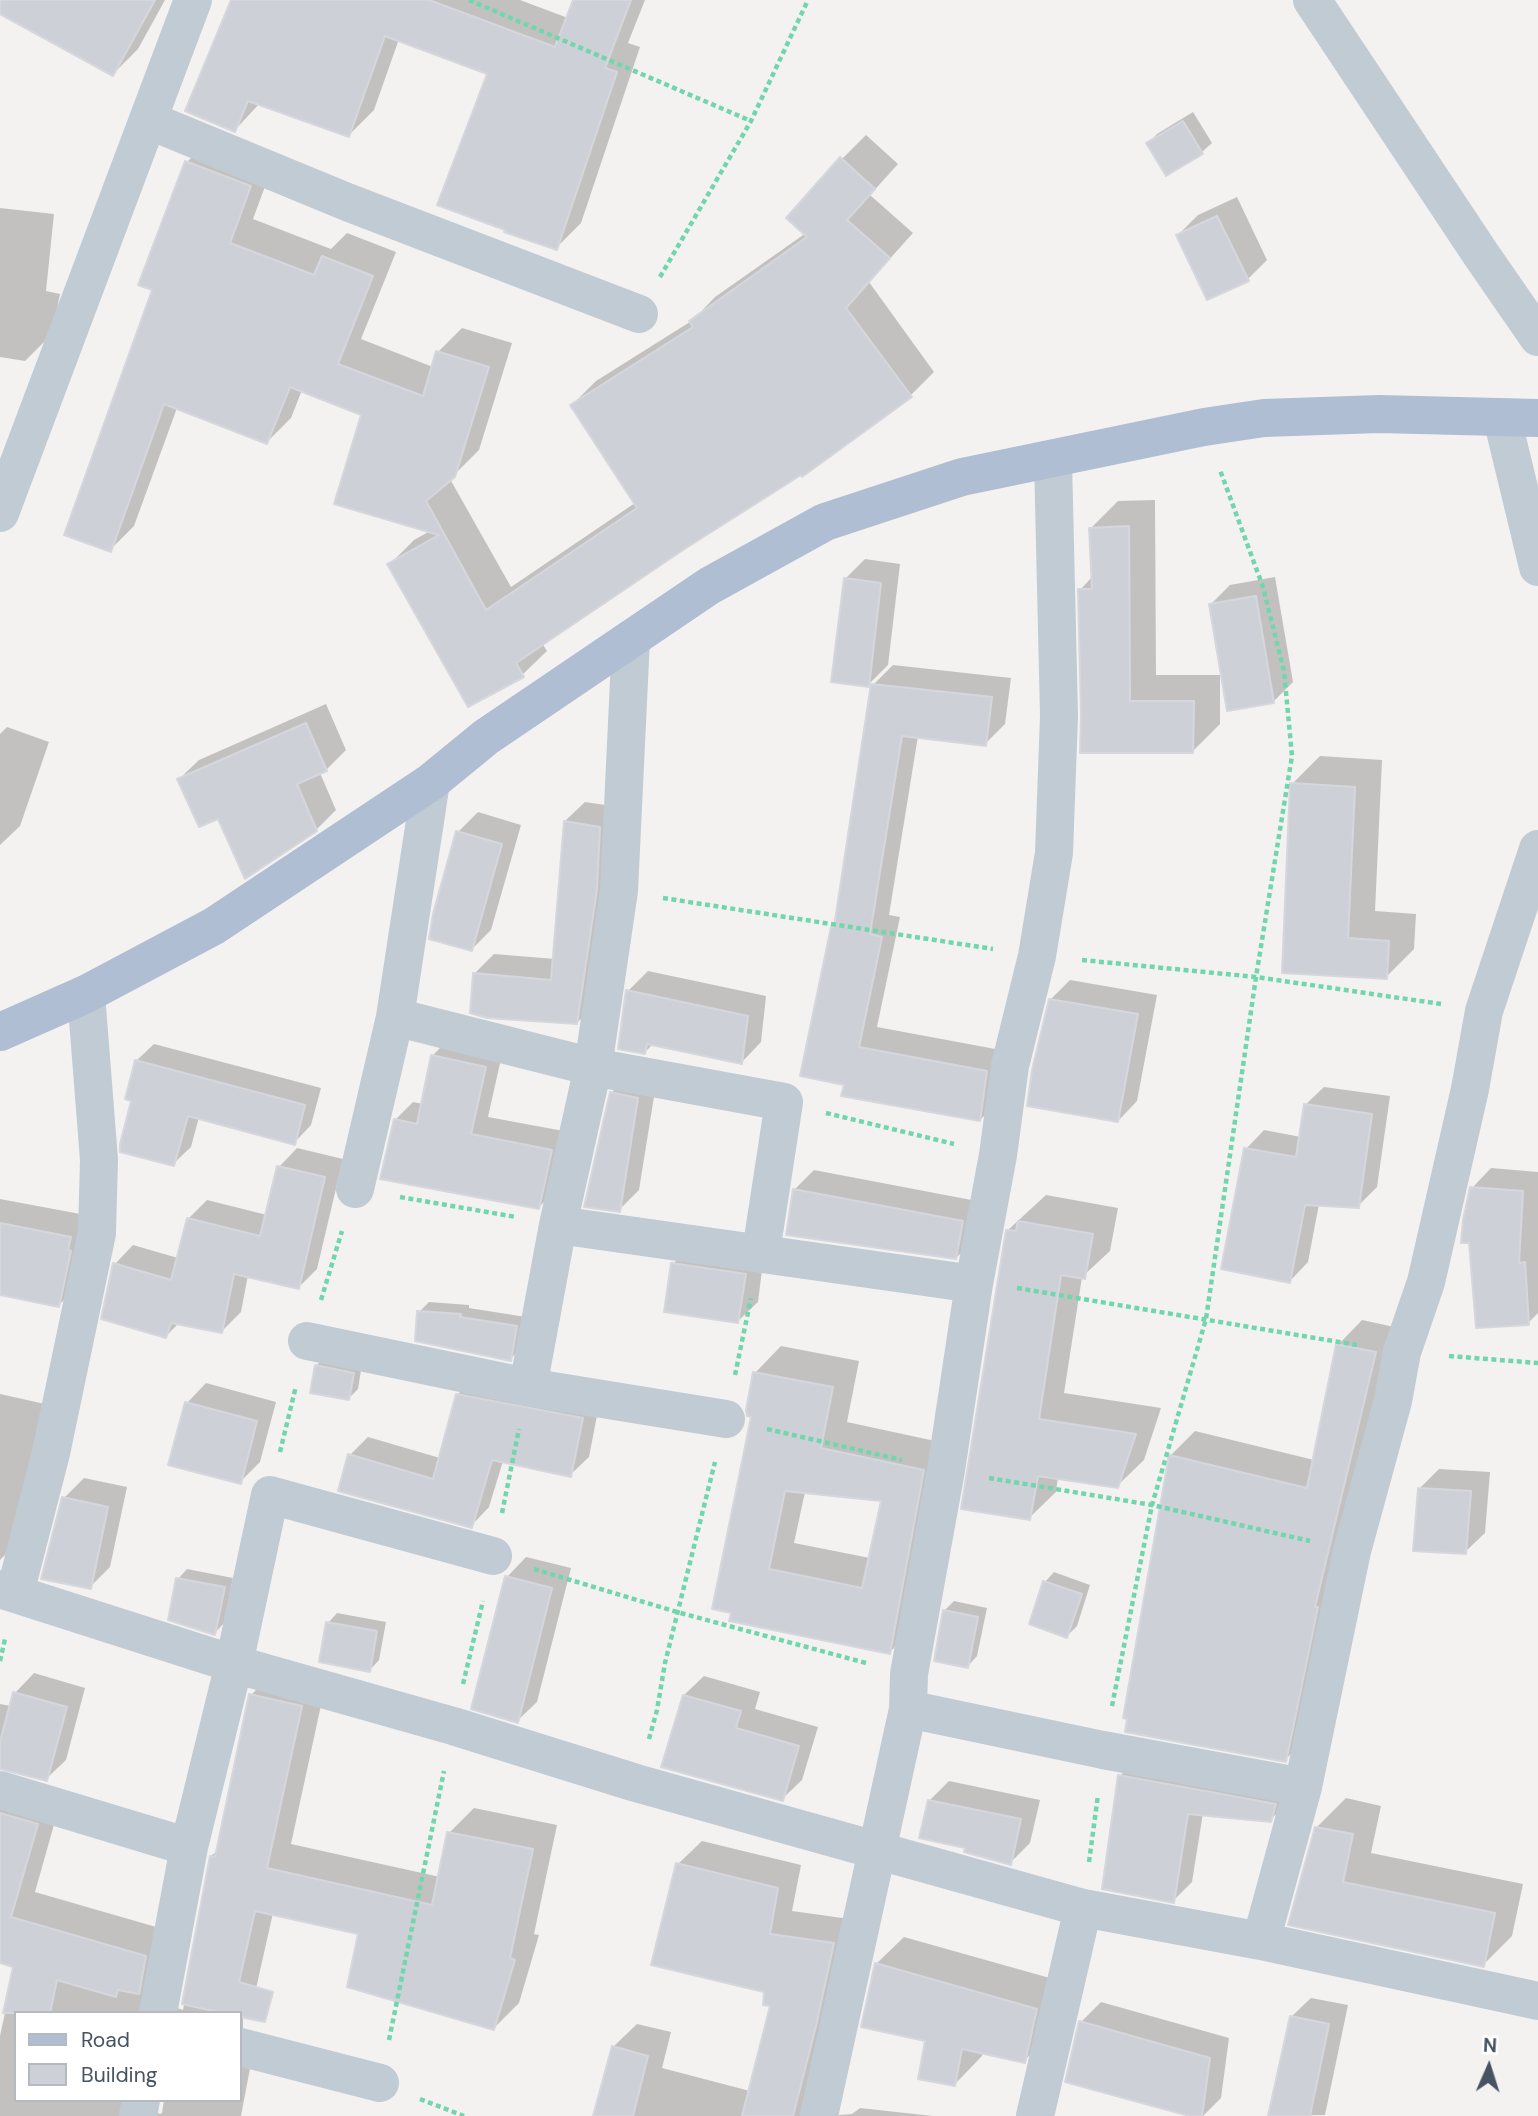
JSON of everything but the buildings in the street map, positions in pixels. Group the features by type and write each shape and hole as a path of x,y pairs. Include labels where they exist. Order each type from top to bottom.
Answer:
{"main road":[{"path":"0,1032 86,994 214,926 431,782 486,737 709,586 825,522 962,477 1204,426 1264,418 1379,414 1520,418"}],"street":[{"path":"0,513 193,0"},
{"path":"1312,0 1538,337"},
{"path":"148,120 346,202 639,314"},
{"path":"1520,418 1538,566"},
{"path":"819,2116 877,1852 908,1692 946,1471 974,1284 998,1154 1010,1066 1037,956 1054,853 1059,716 1053,459"},
{"path":"528,1387 558,1225 593,1067 619,891 631,639"},
{"path":"355,1189 395,1017 431,782"},
{"path":"1261,1941 1303,1787 1352,1551 1392,1401 1402,1352 1426,1282 1470,1089 1483,1011 1538,849"},
{"path":"86,994 99,1160 97,1233 51,1453 8,1591 234,1664 453,1726 636,1783 1083,1908 1261,1941 1538,2001"},
{"path":"395,1017 593,1067 784,1102 761,1252"},
{"path":"558,1225 974,1284"},
{"path":"307,1341 528,1387 726,1419"},
{"path":"158,2011 189,1847 234,1664 270,1495 493,1556"},
{"path":"908,1692 1103,1750 1303,1787"},
{"path":"0,1790 189,1847"},
{"path":"1035,2116 1083,1908"},
{"path":"242,2048 380,2083"}],"path":[{"path":"469,0 751,121"},
{"path":"639,314 751,121 808,0"},
{"path":"1083,1908 1103,1750 1152,1505 1206,1319 1255,977 1292,756 1284,671 1263,587 1204,426"},
{"path":"784,1102 998,1154"},
{"path":"355,1189 558,1225"},
{"path":"636,1783 657,1710 665,1662 726,1419 761,1252"},
{"path":"974,1284 1022,1288 1402,1352 1538,1363"},
{"path":"380,2083 453,1726 493,1556 528,1387"},
{"path":"726,1419 946,1471 1152,1505 1352,1551"},
{"path":"493,1556 677,1612 908,1692"}]}
